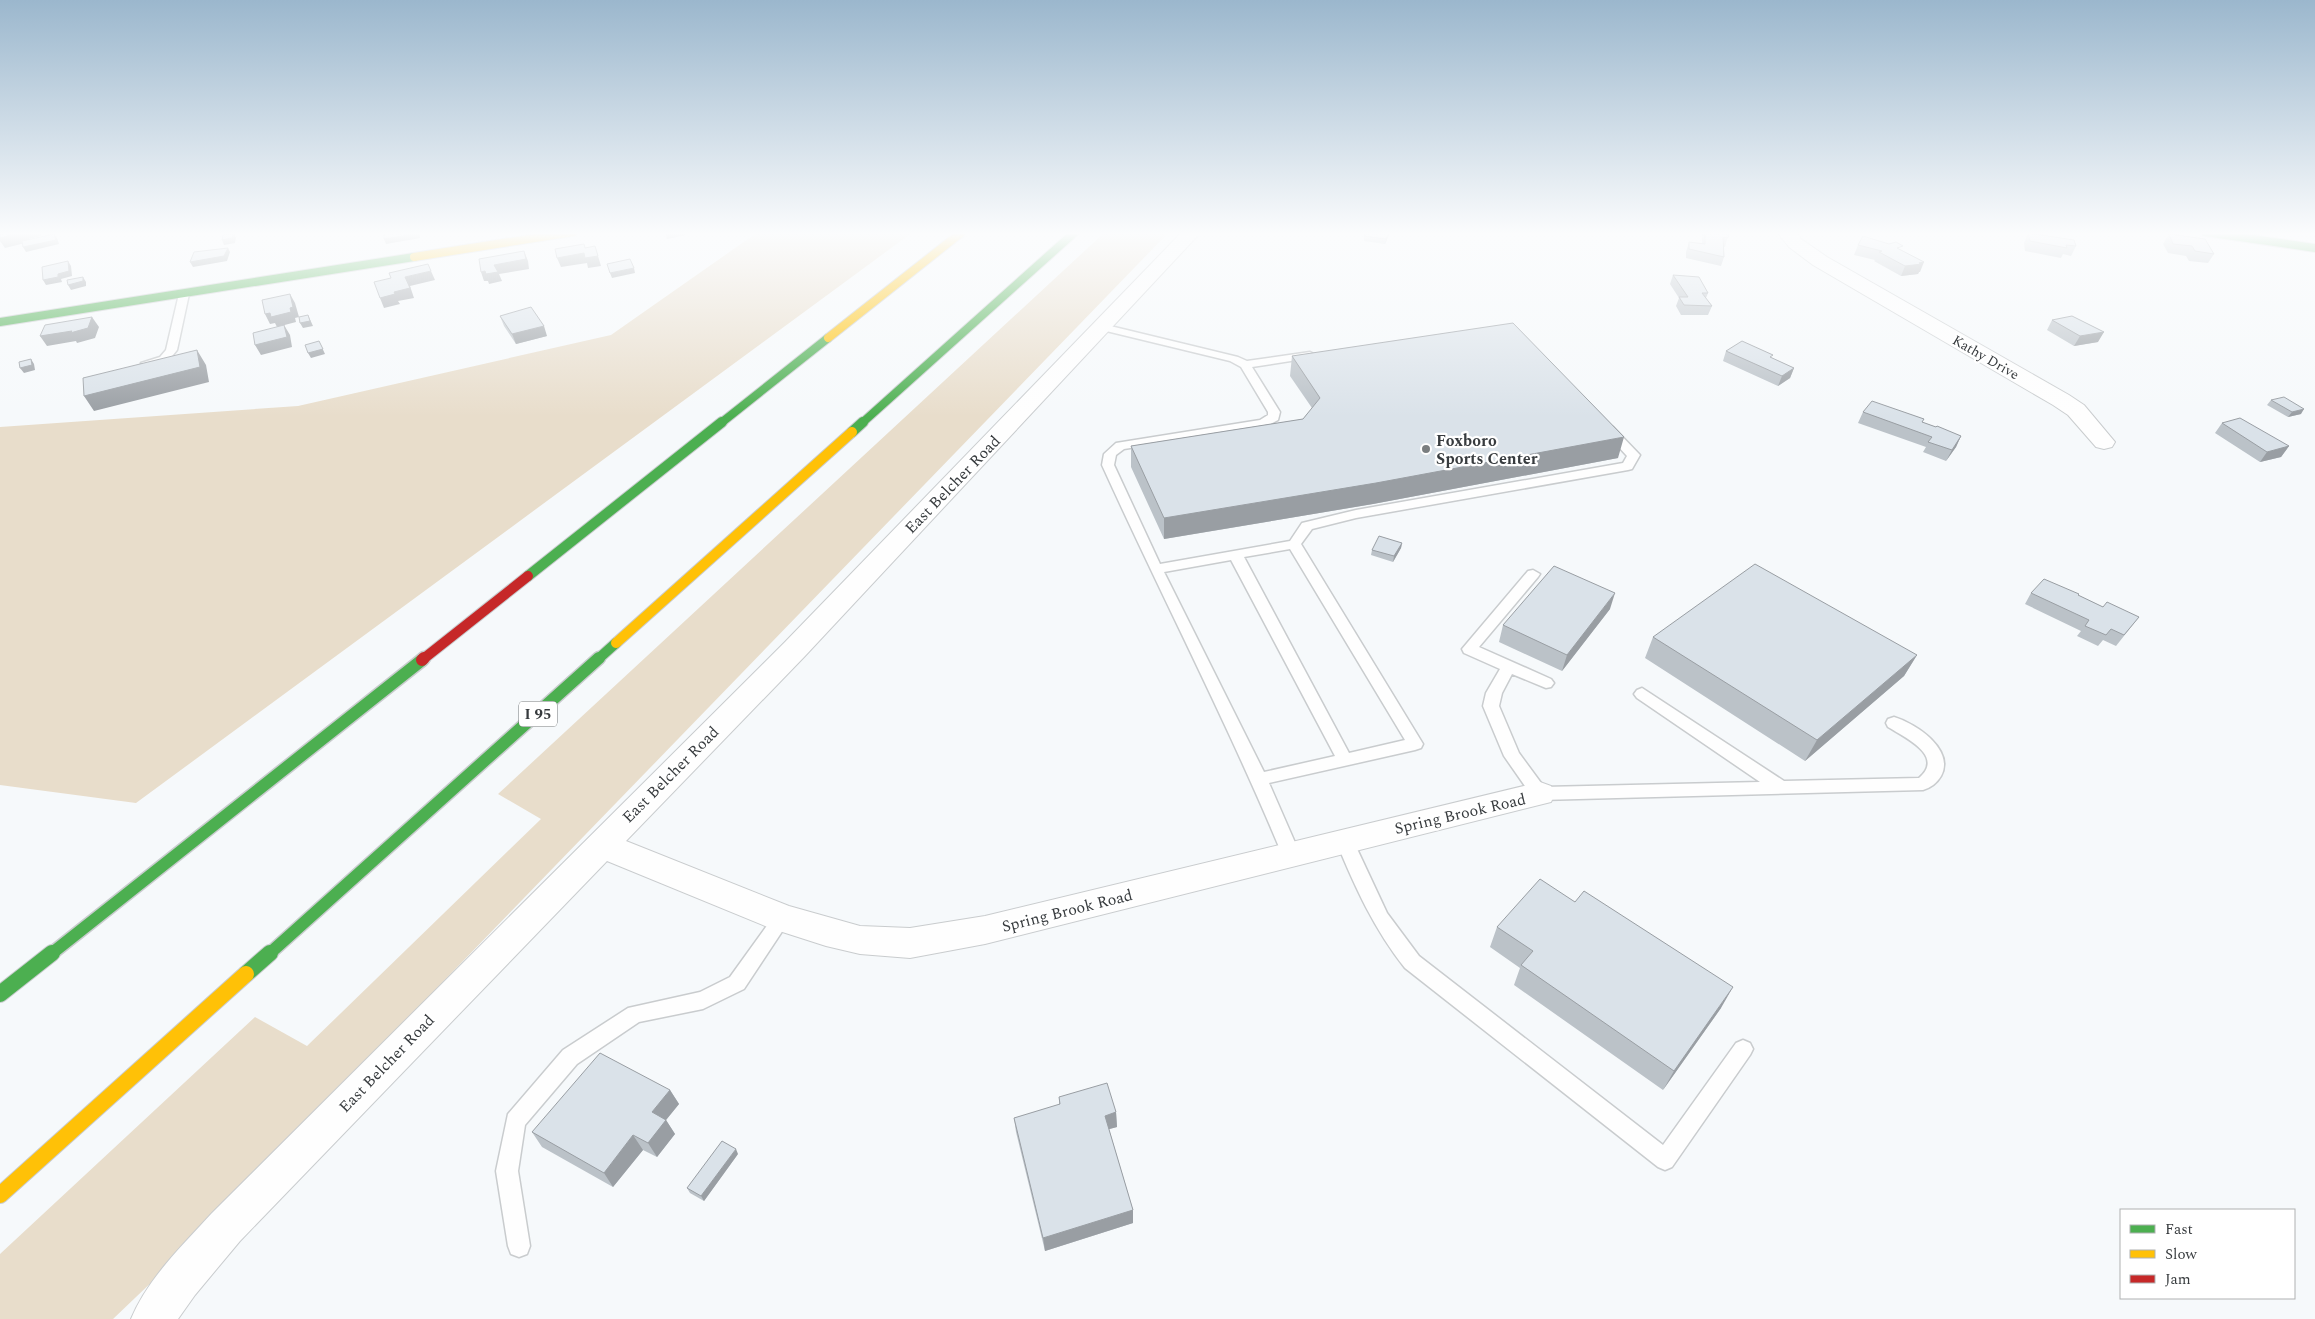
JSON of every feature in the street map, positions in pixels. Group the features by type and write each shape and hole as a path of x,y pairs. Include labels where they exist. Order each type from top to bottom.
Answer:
{"main road":[{"path":"0,322 184,294"},
{"path":"0,994 884,294"},
{"name":"I 95","path":"0,1195 1006,294"}],"street":[{"name":"East Belcher Road","path":"152,1319 180,1280 226,1227 795,649 1134,294"},
{"name":"Kathy Drive","path":"1876,294 2061,400 2076,410 2104,442"},
{"name":"Spring Brook Road","path":"601,845 782,918 826,932 860,940 910,943 985,930 1540,794"}],"lane":[{"path":"134,368 164,359 171,350 184,294"},
{"path":"1102,327 1226,356 1245,364 1321,353"},
{"path":"1245,364 1274,412 1274,418 1124,445 1116,448 1109,457 1109,469 1259,779 1291,854"},
{"path":"1156,569 1294,544 1307,526 1348,516 1628,466 1634,455 1600,421"},
{"path":"1259,779 1415,744 1294,544"},
{"path":"1236,554 1345,760"},
{"path":"1533,574 1469,649 1546,684"},
{"path":"1508,668 1494,693 1491,706 1512,756 1540,794 1923,784 1934,777 1938,769 1936,758 1928,746 1918,737 1894,723"},
{"path":"1642,694 1782,788"},
{"path":"1346,841 1369,900 1391,938 1412,962 1665,1160 1743,1048"},
{"path":"519,1246 507,1171 515,1122 570,1058 635,1014 703,1000 737,984 782,918"}],"shaded area":[{"path":"670,294 829,294 136,803 0,785 0,427 298,406 611,335"},
{"path":"1039,294 1109,294 158,1276 113,1319 0,1319 0,1254 255,1017 307,1046 541,819 498,794"}],"building":[{"path":"290,294 293,307 290,308 291,312 271,317 270,313 265,314 262,300"},
{"path":"378,294 395,294 380,298"},
{"path":"1686,294 1702,294 1712,306 1684,305 1679,297 1688,297"},
{"path":"531,307 544,326 512,334 500,316"},
{"path":"308,315 310,321 300,323 299,317"},
{"path":"2072,316 2104,332 2080,336 2052,320"},
{"path":"92,317 88,328 70,333 72,331 40,336 45,325"},
{"name":"Foxboro Sports Center","path":"1513,323 1624,437 1376,483 1164,518 1131,446 1303,419 1320,398 1292,356"},
{"path":"284,325 287,337 255,345 253,333"},
{"path":"319,341 323,349 308,353 305,345"},
{"path":"1742,341 1773,355 1770,357 1794,368 1782,376 1726,351"},
{"path":"197,350 200,367 84,396 83,378"},
{"path":"31,359 32,365 20,368 19,362"},
{"path":"2284,397 2304,409 2292,412 2271,400"},
{"path":"1872,401 1924,419 1922,422 1961,436 1952,450 1928,442 1932,437 1863,412"},
{"path":"2240,418 2289,446 2267,452 2222,423"},
{"path":"1379,536 1402,543 1394,556 1372,550"},
{"path":"1755,564 1917,655 1817,740 1653,637"},
{"path":"1554,566 1615,593 1567,655 1503,625"},
{"path":"2044,579 2103,607 2107,602 2139,617 2124,635 2111,629 2106,635 2085,626 2089,620 2031,593"},
{"path":"1540,879 1575,902 1584,891 1733,987 1674,1071 1521,965 1533,951 1497,927"},
{"path":"600,1053 670,1090 652,1112 666,1120 648,1143 633,1135 604,1173 532,1132"},
{"path":"1107,1083 1116,1112 1105,1116 1133,1210 1043,1238 1014,1118 1060,1104 1059,1097"},
{"path":"722,1141 736,1149 701,1196 687,1188"}],"traffic: fast":[{"path":"0,322 181,294"},
{"path":"852,432 1006,294"},
{"path":"528,576 828,338"},
{"path":"246,974 616,643"},
{"path":"0,994 422,660"}],"traffic: slow":[{"path":"828,338 884,294"},
{"path":"616,643 852,432"},
{"path":"0,1195 246,974"}],"traffic: jam":[{"path":"422,660 528,576"}],"place":[{"name":"Foxboro Sports Center","path":"1426,449"}]}
